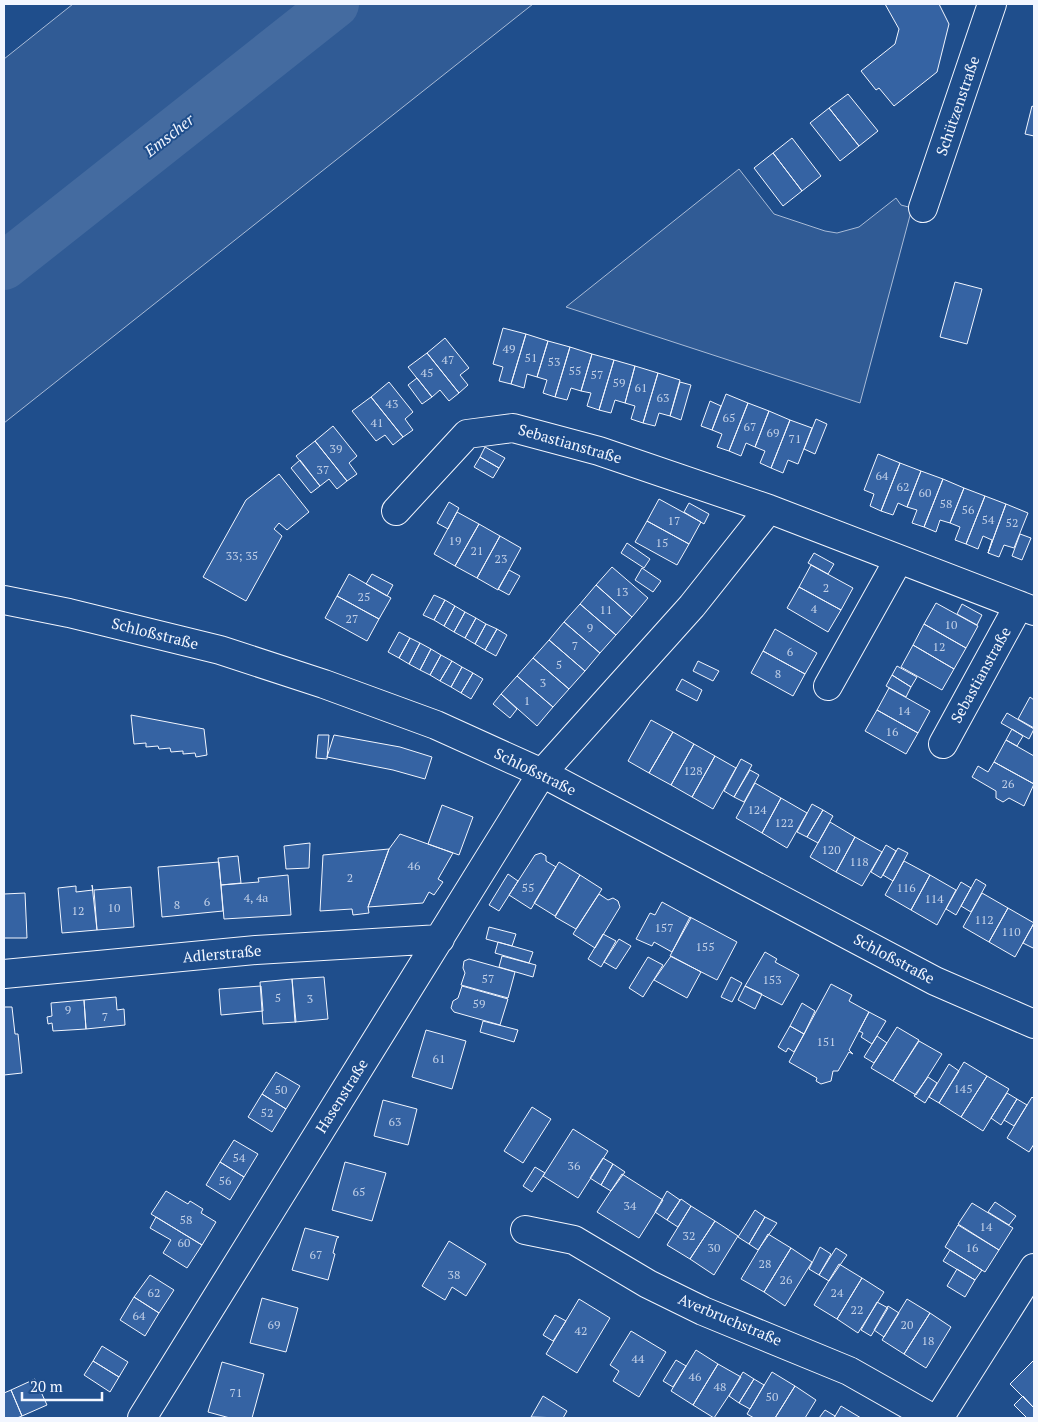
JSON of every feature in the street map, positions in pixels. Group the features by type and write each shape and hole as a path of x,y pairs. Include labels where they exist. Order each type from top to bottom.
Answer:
{"street":[{"name":"Schützenstraße","path":"923,208 992,4"},
{"name":"Sebastianstraße","path":"396,511 468,434 513,428 599,451 769,509 1027,608 943,744"},
{"path":"542,774 692,606 769,509"},
{"path":"828,686 899,559"},
{"name":"Schloßstraße","path":"4,600 69,613 220,650 324,684 436,725 542,774 935,981 1034,1024"},
{"name":"Hasenstraße","path":"142,1418 542,774"},
{"name":"Adlerstraße","path":"4,974 256,950 440,939"},
{"name":"Averbruchstraße","path":"525,1230 574,1240 656,1288 702,1311 849,1371 932,1418"},
{"path":"938,1418 1034,1268"}],"shaded area":[{"path":"73,4 533,4 4,423 4,59"},
{"path":"739,169 774,214 825,231 837,233 859,227 896,198 901,205 912,208 860,403 566,307"}],"building":[{"path":"885,4 939,4 949,24 937,72 894,106 879,88 876,90 861,71 895,44 899,29"},
{"path":"848,94 878,131 859,146 829,108"},
{"path":"1032,106 1034,107 1034,136 1025,134"},
{"path":"829,108 859,146 840,161 810,123"},
{"path":"792,138 821,176 802,191 773,153"},
{"path":"773,153 802,191 783,206 754,168"},
{"path":"955,282 982,289 967,344 940,337"},
{"path":"503,328 526,334 511,384 499,381 503,367 493,364"},
{"path":"526,334 548,341 537,377 527,374 524,388 511,384"},
{"path":"445,338 469,368 460,375 468,385 459,393 427,353"},
{"path":"548,341 570,347 555,397 543,393 547,380 537,377"},
{"path":"570,347 592,354 581,391 571,388 567,400 555,397"},
{"path":"427,353 459,393 449,401 440,390 432,397 408,367"},
{"path":"592,354 614,360 599,410 587,406 591,393 581,391"},
{"path":"614,360 635,366 625,403 615,400 611,413 599,410"},
{"path":"635,366 658,373 643,423 631,419 635,406 625,403"},
{"path":"658,373 680,380 670,416 659,413 655,426 643,423"},
{"path":"417,378 432,397 422,404 408,385"},
{"path":"389,382 413,412 405,419 413,430 403,437 371,397"},
{"path":"680,382 691,385 681,420 670,416"},
{"path":"726,394 748,403 729,451 717,447 722,434 712,430"},
{"path":"371,397 403,437 393,445 385,435 376,441 352,411"},
{"path":"710,401 721,406 712,430 701,426"},
{"path":"748,403 769,411 755,447 746,443 741,456 729,451"},
{"path":"769,411 790,420 771,468 760,463 765,451 755,447"},
{"path":"816,419 827,424 815,454 804,449"},
{"path":"790,420 812,428 798,464 788,460 783,473 771,468"},
{"path":"333,426 357,456 349,463 357,474 347,481 315,441"},
{"path":"315,441 347,481 337,489 329,479 320,486 296,456"},
{"path":"485,447 505,458 499,468 480,457"},
{"path":"878,454 900,463 881,511 870,506 874,494 864,490"},
{"path":"480,457 499,468 493,478 474,467"},
{"path":"300,460 320,486 311,493 291,468"},
{"path":"900,463 921,471 907,507 898,503 893,515 881,511"},
{"path":"921,471 943,479 924,527 912,523 917,510 907,507"},
{"path":"279,474 309,512 287,530 279,523 274,529 282,536 246,601 203,577 246,500"},
{"path":"943,479 964,488 950,523 940,520 936,532 924,527"},
{"path":"964,488 985,496 966,544 955,540 960,527 950,523"},
{"path":"985,496 1006,504 988,553 992,540 983,536 978,549 966,544"},
{"path":"659,499 701,522 689,544 647,521"},
{"path":"449,502 459,508 448,529 437,523"},
{"path":"689,503 709,514 704,524 684,512"},
{"path":"1006,504 1028,513 1014,548 1004,545 999,557 988,553"},
{"path":"457,512 479,524 455,566 434,554"},
{"path":"647,521 689,544 677,565 635,542"},
{"path":"479,524 500,536 477,578 455,566"},
{"path":"1020,534 1031,538 1022,560 1012,556"},
{"path":"500,536 521,548 498,590 477,578"},
{"path":"627,543 650,559 644,568 621,553"},
{"path":"814,553 834,564 828,574 808,563"},
{"path":"811,565 853,588 841,610 799,587"},
{"path":"612,567 648,598 632,617 596,585"},
{"path":"642,568 661,581 653,592 635,580"},
{"path":"509,570 520,576 509,595 498,589"},
{"path":"349,574 391,598 379,619 337,596"},
{"path":"372,574 393,585 387,596 366,584"},
{"path":"596,585 632,617 616,635 580,604"},
{"path":"799,587 841,610 828,632 787,608"},
{"path":"434,595 445,600 434,620 423,615"},
{"path":"337,596 379,619 367,641 325,618"},
{"path":"445,600 455,606 444,626 434,620"},
{"path":"936,603 978,626 966,648 924,624"},
{"path":"580,604 616,635 600,653 564,622"},
{"path":"962,604 982,615 977,625 957,614"},
{"path":"455,606 465,612 454,632 444,626"},
{"path":"465,612 476,618 465,638 454,632"},
{"path":"476,618 486,624 475,644 465,638"},
{"path":"564,622 600,653 585,671 549,640"},
{"path":"486,624 497,629 485,650 475,644"},
{"path":"924,624 966,648 954,669 913,645"},
{"path":"497,629 507,635 496,656 485,650"},
{"path":"775,629 817,653 805,674 763,651"},
{"path":"399,632 410,638 399,658 388,652"},
{"path":"410,638 420,643 409,664 399,658"},
{"path":"549,640 585,671 569,689 533,658"},
{"path":"420,643 431,649 420,670 409,664"},
{"path":"913,645 954,669 942,690 901,667"},
{"path":"431,649 441,655 430,675 420,670"},
{"path":"763,651 805,674 793,696 751,673"},
{"path":"441,655 452,661 440,681 430,675"},
{"path":"533,658 569,689 553,707 517,676"},
{"path":"452,661 462,667 451,687 440,681"},
{"path":"698,661 719,671 713,681 693,671"},
{"path":"897,666 917,677 911,687 892,675"},
{"path":"462,667 473,673 461,693 451,687"},
{"path":"473,673 483,679 471,699 461,693"},
{"path":"892,675 911,687 906,697 886,686"},
{"path":"517,676 553,707 537,726 501,694"},
{"path":"682,679 702,690 697,701 676,690"},
{"path":"889,688 930,711 918,733 877,710"},
{"path":"501,694 517,709 510,718 493,704"},
{"path":"1030,697 1034,700 1034,728 1018,719"},
{"path":"877,710 918,733 906,754 865,731"},
{"path":"1007,713 1034,729 1029,739 1001,723"},
{"path":"131,715 204,729 207,755 196,757 195,753 171,752 170,748 159,749 158,746 146,747 146,743 134,744"},
{"path":"651,720 673,732 649,773 628,761"},
{"path":"1012,729 1023,736 1017,746 1006,740"},
{"path":"673,732 694,744 671,785 649,773"},
{"path":"318,735 329,735 327,759 316,758"},
{"path":"334,735 400,747 432,757 425,779 393,770 327,757"},
{"path":"1006,740 1034,756 1034,784 994,762"},
{"path":"694,744 715,756 692,797 671,785"},
{"path":"715,756 736,768 713,809 692,797"},
{"path":"741,759 752,765 734,797 724,791"},
{"path":"994,762 1034,784 1024,806 1009,798 1003,802 996,798 996,791 972,777 978,766 988,772"},
{"path":"750,770 759,775 744,802 734,797"},
{"path":"755,783 781,798 762,833 736,818"},
{"path":"781,798 807,813 787,848 762,833"},
{"path":"812,804 823,810 807,837 797,832"},
{"path":"442,805 473,817 459,855 428,844"},
{"path":"823,810 833,816 818,843 807,837"},
{"path":"830,822 855,837 836,872 810,857"},
{"path":"400,834 453,853 438,879 443,882 434,895 429,892 423,903 368,907 389,849"},
{"path":"855,837 882,852 862,886 836,872"},
{"path":"310,843 309,868 286,869 284,846"},
{"path":"886,845 896,851 881,878 871,872"},
{"path":"898,848 908,853 893,881 883,875"},
{"path":"389,849 368,907 369,913 353,915 352,909 320,911 323,855"},
{"path":"541,853 546,856 546,861 556,867 531,909 509,895 535,855"},
{"path":"238,856 241,883 221,885 218,858"},
{"path":"904,861 930,875 911,910 885,895"},
{"path":"219,862 223,911 162,917 158,867"},
{"path":"559,862 580,875 555,916 534,903"},
{"path":"508,874 518,881 499,911 489,905"},
{"path":"288,875 291,915 224,919 221,885 259,882 258,878"},
{"path":"580,875 602,889 576,929 555,917"},
{"path":"930,875 956,890 937,925 911,910"},
{"path":"976,879 986,885 971,912 961,906"},
{"path":"961,882 971,888 956,915 946,909"},
{"path":"76,886 76,892 93,890 97,930 62,933 58,888"},
{"path":"131,887 134,927 97,930 94,890"},
{"path":"25,893 27,938 4,938 4,894"},
{"path":"982,893 1008,908 989,942 963,927"},
{"path":"599,894 608,900 613,898 618,901 620,907 595,948 573,934"},
{"path":"662,902 691,918 672,952 654,942 652,946 636,939 650,913 655,915"},
{"path":"1008,908 1034,923 1015,957 989,942"},
{"path":"690,917 737,942 717,980 670,956"},
{"path":"1034,923 1034,946 1033,948 1023,943"},
{"path":"489,927 516,934 512,946 486,939"},
{"path":"603,934 616,941 601,967 588,959"},
{"path":"619,939 631,946 616,969 604,962"},
{"path":"498,942 533,952 529,963 495,953"},
{"path":"765,952 777,959 775,962 799,975 782,1005 745,986"},
{"path":"502,956 536,965 533,977 499,967"},
{"path":"671,956 701,972 687,998 654,980"},
{"path":"648,957 663,965 643,997 629,988"},
{"path":"469,959 515,972 508,998 461,985 465,973 463,968 464,961"},
{"path":"324,977 328,1019 295,1022 292,979"},
{"path":"731,977 742,983 732,1002 721,997"},
{"path":"292,979 296,1022 263,1024 260,982"},
{"path":"831,984 852,995 849,1001 869,1012 849,1050 853,1054 849,1052 838,1071 833,1071 831,1081 821,1084 816,1081 817,1078 789,1062"},
{"path":"261,986 263,1011 221,1015 219,989"},
{"path":"462,986 508,999 500,1025 454,1012 451,1008 453,1001 458,998"},
{"path":"745,986 762,994 755,1009 738,1000"},
{"path":"116,997 117,1010 124,1009 125,1025 86,1029 84,1000"},
{"path":"84,1000 86,1029 53,1031 52,1023 48,1024 47,1017 52,1016 51,1003"},
{"path":"802,1003 815,1011 804,1034 790,1026"},
{"path":"4,1007 12,1007 15,1034 18,1034 22,1073 4,1075"},
{"path":"869,1012 886,1021 872,1044 861,1037 863,1033 859,1031"},
{"path":"483,1021 518,1030 514,1042 480,1032"},
{"path":"790,1026 804,1034 794,1052 788,1048 786,1052 778,1047"},
{"path":"897,1027 919,1040 893,1081 871,1068"},
{"path":"426,1030 466,1041 452,1089 412,1077"},
{"path":"877,1036 887,1043 874,1063 864,1057"},
{"path":"919,1041 942,1054 916,1095 893,1081"},
{"path":"964,1062 987,1076 961,1117 939,1103"},
{"path":"949,1064 959,1071 939,1103 929,1097"},
{"path":"276,1072 300,1086 286,1109 262,1094"},
{"path":"987,1076 1009,1089 983,1131 961,1117"},
{"path":"928,1077 937,1083 925,1103 914,1096"},
{"path":"1007,1093 1017,1099 1001,1125 991,1118"},
{"path":"262,1094 286,1109 272,1132 248,1117"},
{"path":"1032,1097 1034,1099 1034,1144 1029,1152 1007,1138"},
{"path":"1017,1099 1027,1105 1014,1126 1004,1120"},
{"path":"383,1100 417,1109 408,1145 374,1136"},
{"path":"532,1107 551,1119 523,1163 504,1151"},
{"path":"573,1129 608,1151 578,1198 543,1176"},
{"path":"234,1140 258,1154 244,1177 220,1162"},
{"path":"603,1158 613,1164 601,1185 590,1178"},
{"path":"220,1162 244,1177 230,1200 206,1185"},
{"path":"345,1162 386,1173 372,1221 332,1210"},
{"path":"613,1164 625,1172 611,1191 601,1185"},
{"path":"535,1167 545,1173 532,1192 523,1186"},
{"path":"622,1174 663,1200 639,1238 597,1212"},
{"path":"166,1191 188,1204 190,1201 203,1209 201,1213 216,1222 202,1245 151,1214"},
{"path":"667,1191 680,1200 667,1220 655,1212"},
{"path":"681,1199 691,1206 678,1227 667,1220"},
{"path":"995,1202 1016,1216 1009,1225 988,1212"},
{"path":"972,1203 1013,1228 999,1250 958,1224"},
{"path":"691,1206 715,1221 690,1259 667,1245"},
{"path":"755,1210 765,1217 749,1244 738,1237"},
{"path":"156,1217 202,1245 187,1268 163,1253 171,1240 150,1228"},
{"path":"765,1217 777,1223 758,1250 749,1244"},
{"path":"715,1221 738,1236 714,1275 690,1259"},
{"path":"958,1225 999,1250 985,1272 945,1247"},
{"path":"305,1228 339,1237 337,1238 333,1253 335,1254 328,1280 292,1270"},
{"path":"768,1234 791,1248 764,1292 741,1279"},
{"path":"449,1241 486,1264 466,1296 452,1287 445,1300 422,1286"},
{"path":"820,1247 831,1254 819,1275 809,1269"},
{"path":"791,1248 812,1262 785,1306 764,1292"},
{"path":"836,1248 847,1255 829,1281 819,1275"},
{"path":"950,1250 982,1270 975,1280 943,1261"},
{"path":"839,1264 862,1278 837,1319 814,1305"},
{"path":"957,1269 975,1280 965,1297 947,1286"},
{"path":"150,1275 174,1290 159,1313 134,1297"},
{"path":"862,1278 884,1292 858,1333 837,1319"},
{"path":"134,1297 159,1313 145,1336 120,1320"},
{"path":"262,1298 298,1308 286,1352 250,1343"},
{"path":"579,1299 610,1318 577,1373 546,1354"},
{"path":"907,1299 930,1313 904,1354 882,1340"},
{"path":"877,1302 888,1308 871,1336 861,1330"},
{"path":"888,1306 899,1313 884,1337 874,1330"},
{"path":"930,1313 951,1327 926,1368 904,1354"},
{"path":"555,1315 566,1321 553,1341 543,1335"},
{"path":"631,1331 666,1352 639,1397 613,1381 619,1371 610,1365"},
{"path":"102,1346 128,1362 119,1377 93,1361"},
{"path":"696,1350 718,1364 693,1405 671,1391"},
{"path":"676,1360 686,1366 673,1387 663,1381"},
{"path":"1034,1360 1034,1408 1010,1384"},
{"path":"93,1361 119,1377 110,1392 84,1375"},
{"path":"222,1362 264,1374 252,1418 230,1418 208,1412"},
{"path":"718,1364 741,1377 714,1418 693,1405"},
{"path":"743,1372 754,1379 739,1403 729,1396"},
{"path":"772,1372 795,1386 775,1418 754,1418 747,1414"},
{"path":"35,1379 47,1405 22,1416 11,1390"},
{"path":"754,1379 764,1385 750,1409 739,1403"},
{"path":"795,1386 816,1400 805,1418 775,1418"},
{"path":"11,1390 22,1416 4,1418 4,1393"},
{"path":"543,1396 567,1411 563,1418 531,1417"},
{"path":"1023,1396 1034,1408 1034,1418 1027,1418 1014,1405"},
{"path":"841,1406 861,1418 834,1418"},
{"path":"825,1410 835,1416 834,1418 819,1418"}],"waterway":[{"name":"Emscher","path":"4,266 335,4"}]}
